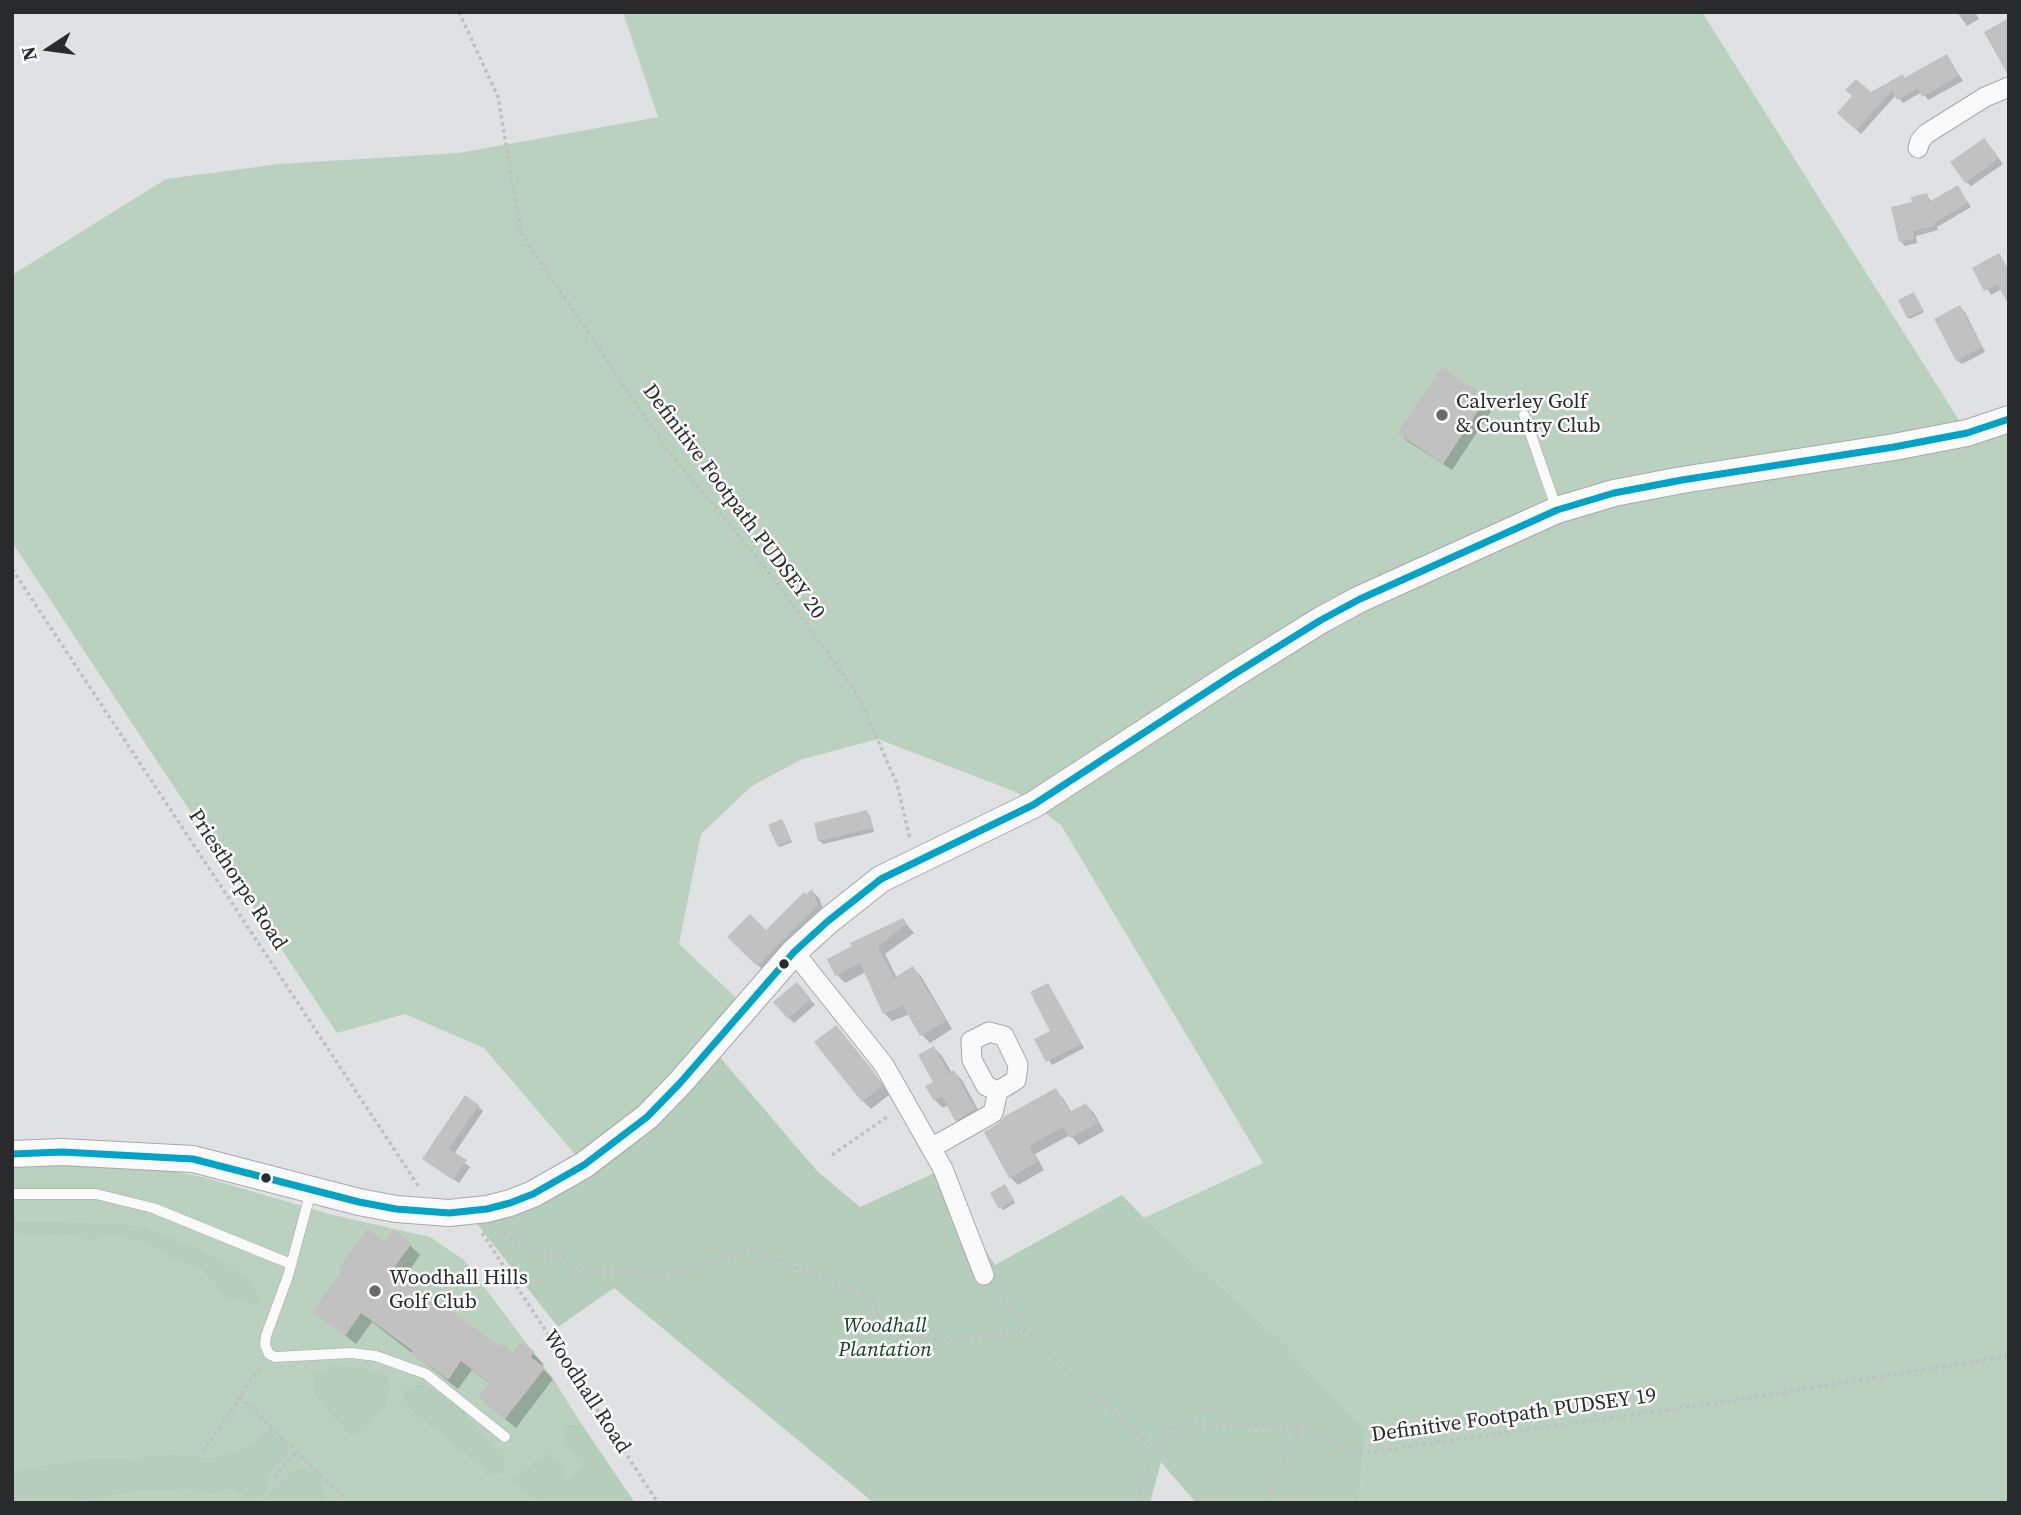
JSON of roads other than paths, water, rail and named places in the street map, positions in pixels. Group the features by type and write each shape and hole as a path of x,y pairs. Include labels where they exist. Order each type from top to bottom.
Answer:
{"street":[{"path":"1918,148 1926,134 1985,97 2009,87"},
{"path":"12,1154 62,1152 193,1159 396,1209 467,1211 510,1203 533,1194 584,1165 647,1117 794,952 828,920 880,879 1033,804 1321,620 1434,564 1557,510 1614,494 1682,480 1818,461 1967,433 2009,419"},
{"path":"794,952 884,1065 943,1169 984,1275"},
{"path":"931,1148 993,1113 998,1091"}],"lane":[{"path":"1524,415 1557,510"},
{"path":"311,1190 291,1264 266,1336 265,1345 269,1354 275,1357 351,1353 376,1356 426,1374 505,1437"},
{"path":"12,1194 96,1194 153,1208 291,1264"}],"place":[{"name":"Calverley Golf & Country Club","path":"1442,415"},
{"name":"Woodhall Hills Golf Club","path":"375,1291"}],"park label":[{"name":"Woodhall Plantation","path":"885,1339"}]}
